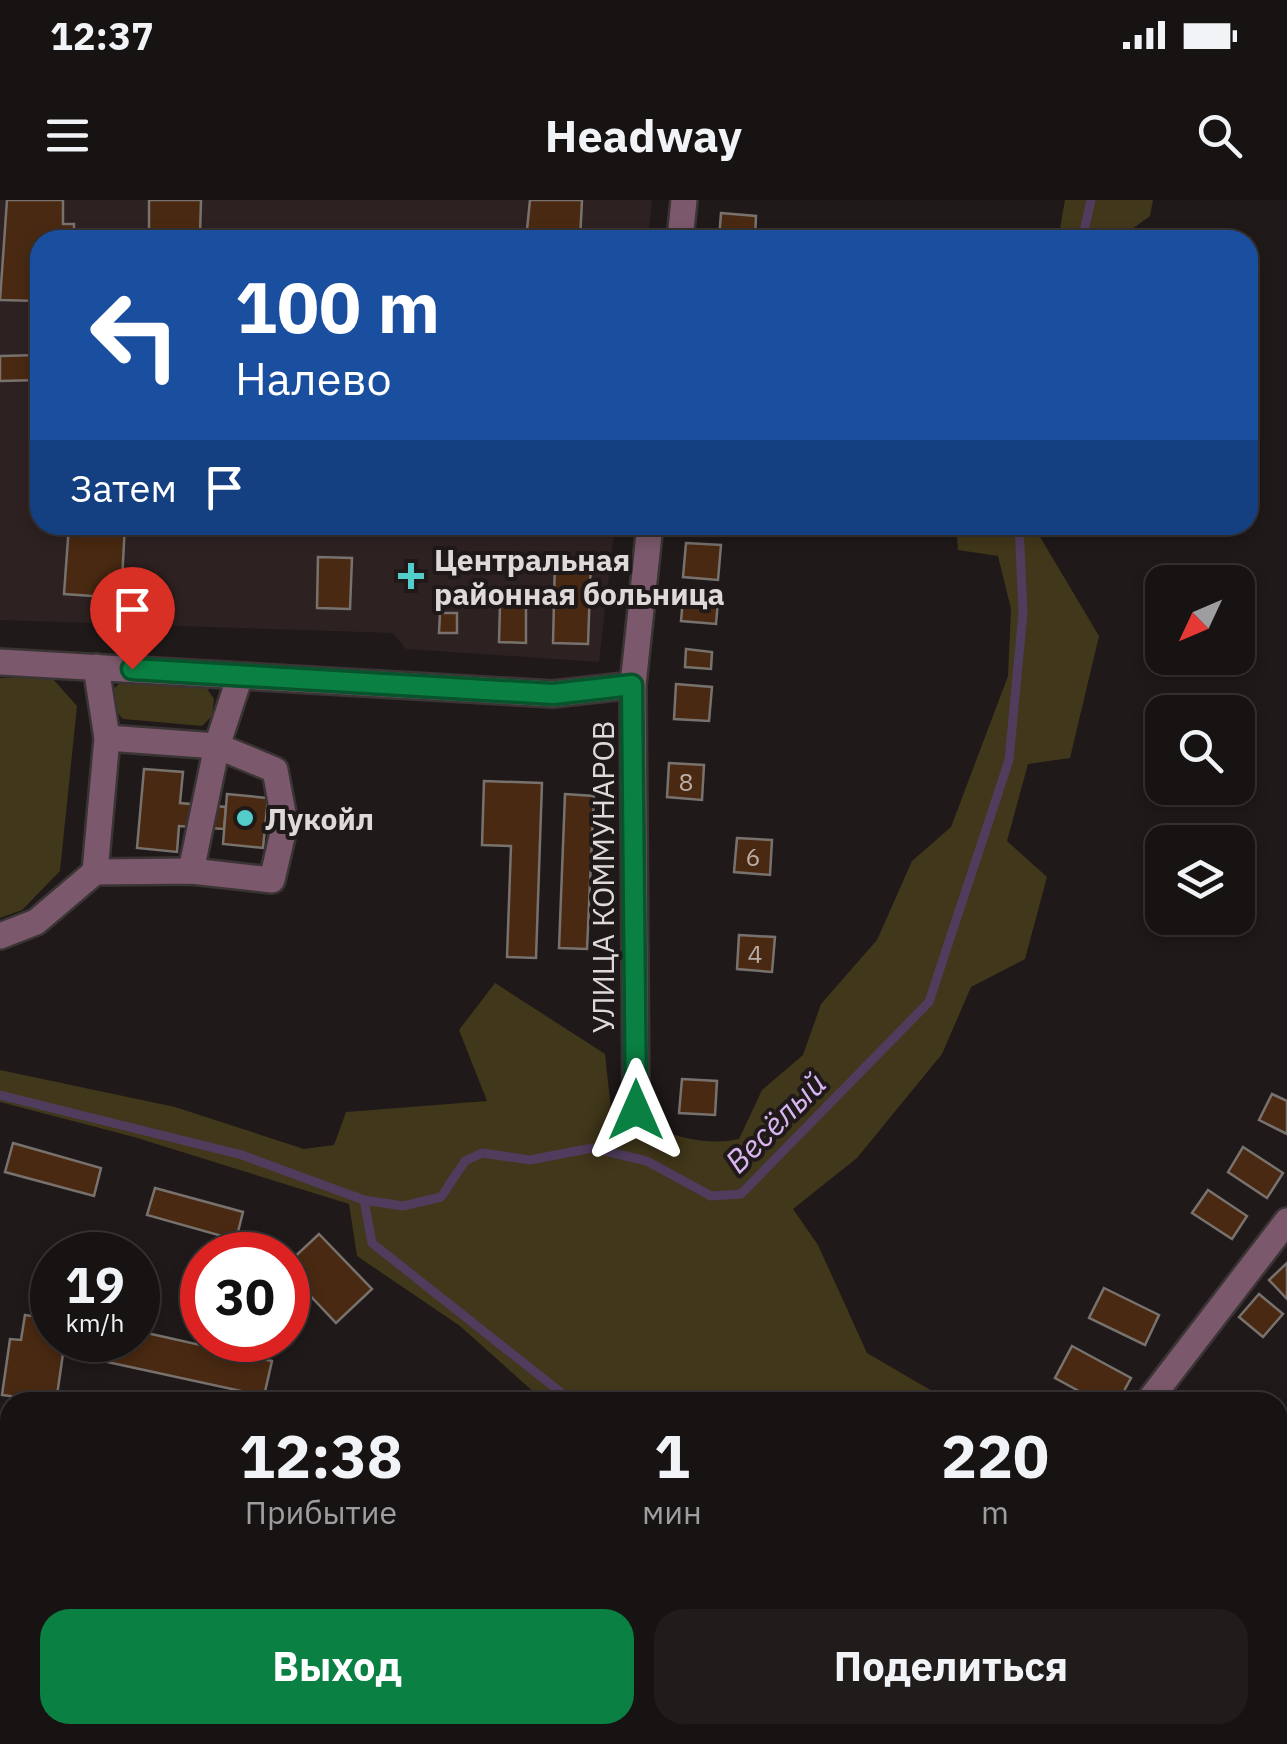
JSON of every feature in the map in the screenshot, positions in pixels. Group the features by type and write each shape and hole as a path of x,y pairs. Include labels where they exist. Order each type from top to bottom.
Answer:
{"street":[{"path":"681,230 684,200"},
{"name":"УЛИЦА КОММУНАРОВ","path":"636,1110 632,685 649,535"},
{"path":"0,662 553,694 632,685"},
{"path":"94,872 107,738 96,667"},
{"path":"191,870 217,746 240,676"},
{"path":"0,936 36,922 94,872 191,870 272,880 285,824 275,770 217,746 107,738"},
{"path":"1156,1392 1287,1220"}],"shaded area":[{"path":"0,200 652,200 649,230 30,230 30,535 614,535 599,662 406,649 393,633 0,620"},
{"path":"1065,200 1153,200 1150,216 1131,230 1060,230"},
{"path":"957,535 1039,535 1099,636 1070,758 1028,764 1007,841 1047,877 1025,959 971,987 942,1054 857,1158 793,1209 818,1245 867,1353 934,1392 534,1392 460,1326 357,1256 349,1204 134,1137 0,1102 0,1070 175,1107 304,1149 334,1145 346,1112 487,1101 459,1030 495,983 605,1054 611,1109 690,1139 739,1139 762,1090 803,1055 821,1004 877,940 912,861 951,827 1008,676 1011,609 998,556 958,550"},
{"path":"0,678 52,678 77,706 60,871 22,910 0,918"},
{"path":"124,680 206,687 214,699 212,716 202,726 123,719 112,707 113,689"}],"building":[{"path":"7,200 63,200 63,224 74,224 74,230 30,230 30,301 0,300"},
{"path":"149,200 201,200 200,230 149,230"},
{"path":"530,200 582,200 580,230 527,230"},
{"path":"721,213 756,216 755,230 720,230"},
{"path":"30,355 30,380 0,381 0,356"},
{"path":"68,535 124,535 121,598 64,594"},
{"path":"686,543 721,545 718,580 683,577"},
{"path":"318,557 352,558 350,609 317,608"},
{"path":"555,559 591,560 588,644 553,643"},
{"path":"684,587 719,589 716,624 681,621"},
{"path":"500,605 526,605 526,643 499,642"},
{"path":"440,613 457,613 457,633 439,633"},
{"path":"686,649 712,652 711,669 685,667"},
{"path":"676,684 712,687 709,721 674,719"},
{"path":"669,763 704,765 702,800 667,797"},
{"path":"144,769 183,772 180,803 226,807 224,829 179,826 177,852 137,848"},
{"path":"484,781 542,783 536,958 507,957 511,846 482,845"},
{"name":"Лукойл","path":"227,794 268,798 263,848 223,844"},
{"path":"565,794 594,796 587,949 559,948"},
{"path":"737,838 772,840 770,875 734,872"},
{"path":"739,935 775,937 772,972 737,969"},
{"path":"682,1079 717,1081 715,1115 679,1113"},
{"path":"1272,1094 1287,1101 1287,1134 1259,1120"},
{"path":"13,1143 101,1168 94,1196 5,1172"},
{"path":"1243,1147 1283,1173 1267,1198 1228,1172"},
{"path":"155,1188 243,1212 238,1232 208,1232 147,1215"},
{"path":"1208,1190 1247,1216 1232,1239 1192,1213"},
{"path":"319,1234 372,1289 336,1323 310,1295 310,1242"},
{"path":"1287,1263 1287,1299 1269,1280"},
{"path":"1104,1288 1159,1315 1145,1345 1089,1318"},
{"path":"1259,1294 1283,1314 1263,1337 1239,1317"},
{"path":"25,1315 30,1316 30,1362 62,1362 57,1392 2,1392 10,1339 21,1340"},
{"path":"160,1336 180,1340 180,1362 272,1362 265,1392 246,1392 107,1362 160,1362"},
{"path":"1072,1346 1131,1378 1123,1392 1081,1392 1055,1378"}],"waterway":[{"name":"Весёлый","path":"1084,230 1091,200"},
{"name":"Весёлый","path":"0,1095 242,1155 364,1200 403,1206 441,1197 465,1161 482,1153 530,1160 592,1148 647,1161 711,1196 741,1194 929,1002 1009,760 1023,613 1019,535"},
{"path":"364,1200 372,1243 560,1392"}],"place":[{"name":"Центральная районная больница","path":"411,576"},
{"name":"Лукойл","path":"245,818"}],"route":[{"path":"132,669 553,694 632,685 636,1110"}]}
